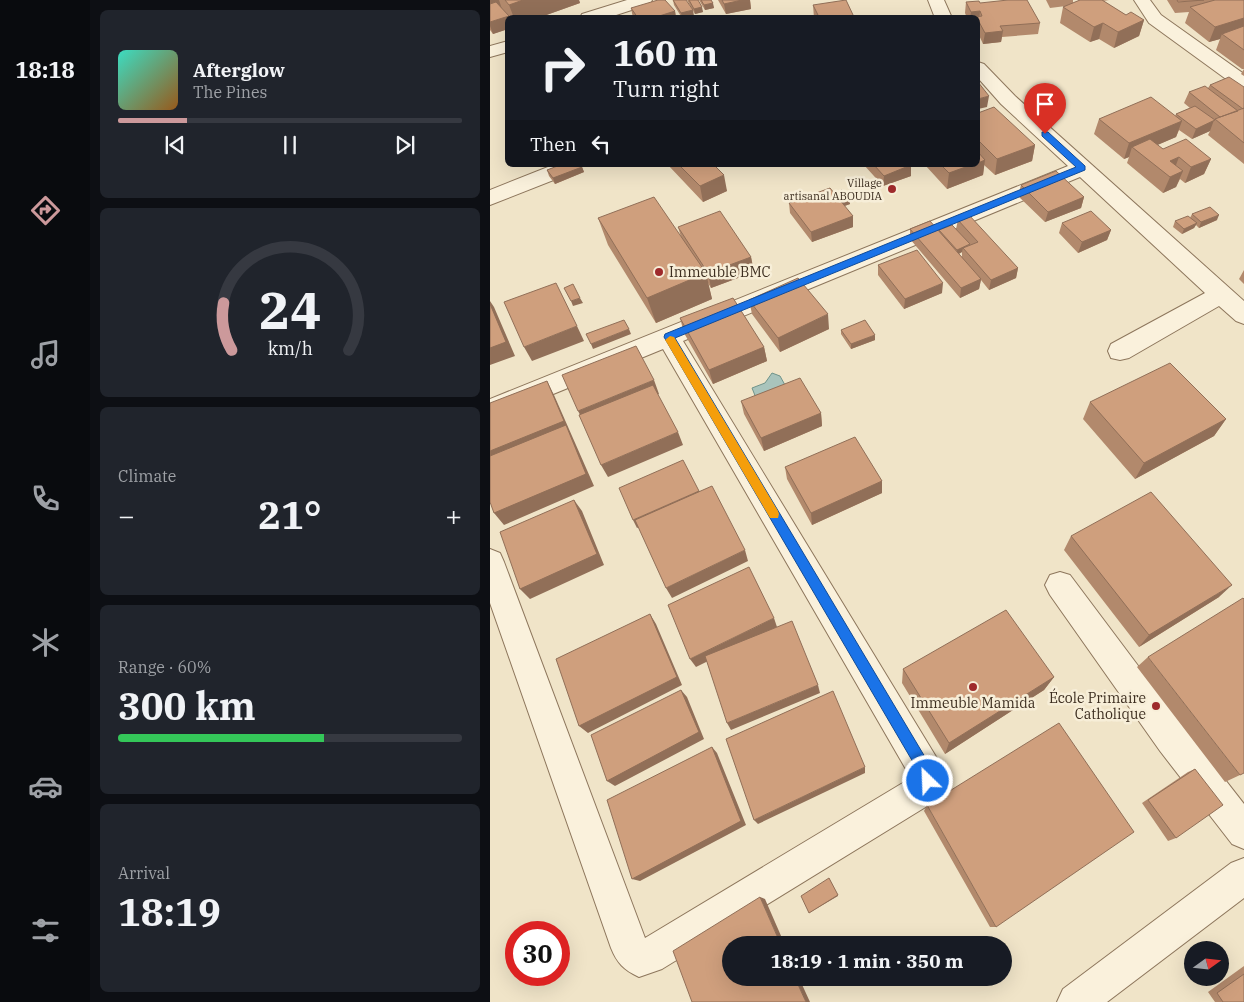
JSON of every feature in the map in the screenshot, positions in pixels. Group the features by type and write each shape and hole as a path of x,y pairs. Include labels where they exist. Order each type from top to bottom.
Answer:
{"street":[{"path":"589,0 599,15"},
{"path":"603,15 644,0"},
{"path":"936,0 943,15"},
{"path":"1142,0 1148,10 1160,22 1244,82"},
{"path":"490,52 505,47"},
{"path":"980,70 1008,100 1244,315"},
{"path":"490,198 567,167"},
{"path":"490,410 1082,168"},
{"path":"1120,351 1221,294"},
{"path":"490,562 629,948 639,958 649,956 924,788 928,781 926,772 668,337"},
{"path":"1060,585 1172,739 1244,832"},
{"path":"1076,1002 1244,876"}],"water":[{"path":"772,373 780,376 785,385 756,398 752,388 765,383"}],"building":[{"path":"505,0 523,0 509,5"},
{"path":"658,0 665,0 675,11 662,15 636,15 631,8"},
{"path":"673,0 686,0 693,10 681,13"},
{"path":"689,0 698,0 702,7 694,9"},
{"path":"701,0 711,0 713,3 704,5"},
{"path":"722,0 742,0 724,4"},
{"path":"846,0 853,15 818,15 813,5"},
{"path":"1027,0 1040,23 1000,26 1003,31 985,33 980,24 980,16 982,16 980,11 971,12 966,2 979,1 980,3"},
{"path":"1080,0 1102,0 1126,15 1131,12 1144,20 1118,32 1103,23 1094,27 1063,7"},
{"path":"1177,0 1204,0 1178,2"},
{"path":"1215,0 1244,0 1244,18 1215,27 1190,7"},
{"path":"496,2 508,15 490,22 490,4"},
{"path":"1244,26 1244,50 1222,34"},
{"path":"1229,77 1244,87 1243,109 1210,85"},
{"path":"980,85 989,96 980,98"},
{"path":"1205,86 1238,111 1220,117 1189,92"},
{"path":"1151,97 1182,121 1129,143 1099,119"},
{"path":"1195,106 1215,120 1196,129 1176,114"},
{"path":"994,107 1035,145 997,159 980,142 980,112"},
{"path":"1244,108 1244,143 1215,119"},
{"path":"1150,139 1163,149 1186,139 1211,159 1191,167 1179,157 1170,161 1183,171 1170,177 1132,147"},
{"path":"980,154 985,160 980,162"},
{"path":"555,167 582,167 553,178 547,170"},
{"path":"681,167 716,167 724,175 700,186"},
{"path":"876,167 906,167 884,176"},
{"path":"943,167 966,167 949,173"},
{"path":"1056,171 1084,197 1048,212 1021,185"},
{"path":"830,188 853,216 811,232 789,203"},
{"path":"842,190 850,199 841,202 834,193"},
{"path":"654,197 706,273 647,298 598,218"},
{"path":"1210,207 1219,215 1201,222 1192,214"},
{"path":"720,211 751,257 708,273 678,227"},
{"path":"1091,211 1111,230 1082,242 1062,223"},
{"path":"969,215 1018,268 991,280 963,248 978,242 958,220"},
{"path":"1188,216 1197,223 1184,229 1175,221"},
{"path":"930,221 981,279 961,288 910,229"},
{"path":"952,225 970,244 957,250 939,230"},
{"path":"917,250 943,283 905,299 878,265"},
{"path":"798,278 828,314 778,338 749,300"},
{"path":"556,283 577,326 524,347 504,302"},
{"path":"573,284 580,298 571,301 564,288"},
{"path":"733,298 764,347 709,370 680,318"},
{"path":"490,304 506,342 490,348"},
{"path":"624,320 629,329 591,344 586,334"},
{"path":"865,320 875,335 851,344 841,330"},
{"path":"636,346 654,380 578,411 562,375"},
{"path":"1170,363 1226,419 1144,463 1090,402"},
{"path":"800,378 821,413 761,438 741,401"},
{"path":"547,381 564,421 490,451 490,403"},
{"path":"653,385 678,432 601,465 579,415"},
{"path":"566,425 586,474 494,513 490,502 490,456"},
{"path":"855,437 882,481 811,513 785,467"},
{"path":"683,460 699,491 633,520 619,488"},
{"path":"712,486 745,550 666,588 635,520"},
{"path":"1151,492 1232,585 1149,635 1071,536"},
{"path":"574,500 597,554 520,589 500,532"},
{"path":"749,567 774,618 690,659 668,605"},
{"path":"1243,598 1244,773 1240,775 1148,657"},
{"name":"Immeuble Mamida","path":"1006,610 1054,677 949,743 903,669"},
{"path":"650,614 677,677 579,726 556,659"},
{"path":"792,621 818,685 727,723 705,656"},
{"path":"681,690 699,732 607,781 591,735"},
{"path":"833,691 865,767 754,820 726,739"},
{"path":"1059,723 1134,832 996,927 927,805"},
{"path":"712,747 741,821 632,879 607,800"},
{"path":"1195,769 1223,805 1176,838 1148,800"},
{"path":"829,878 838,895 809,913 801,896"},
{"path":"760,897 777,936 722,936 722,986 799,986 806,1002 692,1002 673,951"},
{"path":"1244,974 1244,1002 1223,1002 1217,993"}],"slow traffic":[{"path":"670,340 774,514"}],"place":[{"name":"Village artisanal ABOUDIA","path":"892,189"},
{"name":"Immeuble BMC","path":"659,272"},
{"name":"Immeuble Mamida","path":"973,687"},
{"name":"École Primaire Catholique","path":"1156,706"}],"route":[{"path":"928,781 926,772 668,337 1082,168 1045,134"}]}
